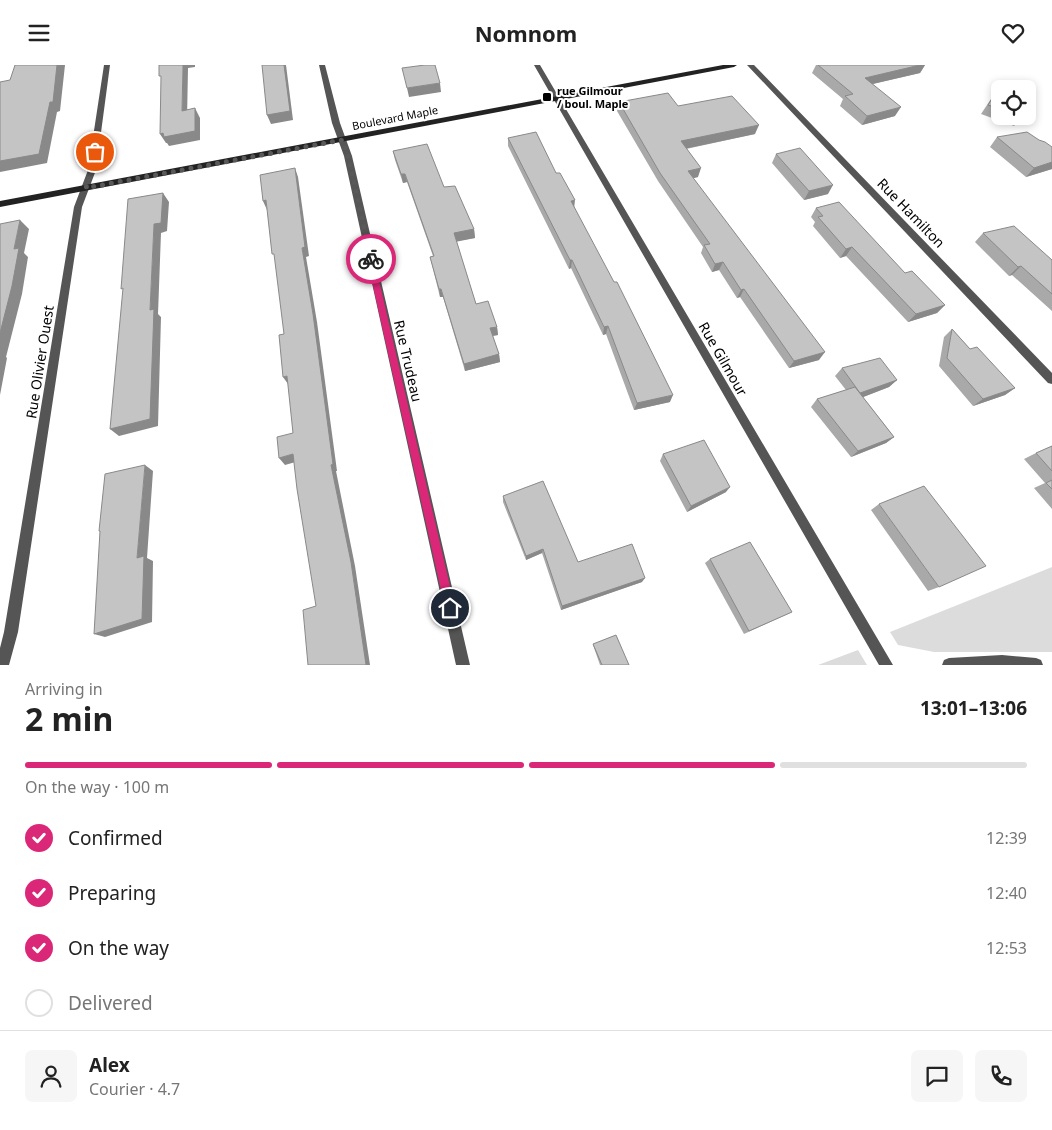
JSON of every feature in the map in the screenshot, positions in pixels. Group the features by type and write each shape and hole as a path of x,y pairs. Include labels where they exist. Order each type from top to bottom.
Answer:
{"street":[{"name":"Rue Olivier Ouest","path":"2,665 13,623 78,207 92,170 107,65"},
{"name":"Rue Trudeau","path":"322,65 336,123 350,165 463,665"},
{"name":"Rue Gilmour","path":"537,65 886,665"},
{"name":"Boulevard Maple","path":"0,204 734,65"},
{"name":"Rue Hamilton","path":"750,65 1052,380"},
{"path":"948,665 1002,662 1036,665"}],"shaded area":[{"path":"1052,567 1052,652 934,652 898,645 890,632"},
{"path":"858,650 867,665 818,665"}],"building":[{"path":"15,65 57,65 53,102 50,102 39,154 0,161 0,82 10,80"},
{"path":"159,65 183,65 182,111 195,108 195,131 164,137 163,133 160,134 161,76 159,76"},
{"path":"262,65 284,65 290,111 267,115"},
{"path":"435,65 440,83 407,88 402,68"},
{"path":"818,65 920,65 865,78 901,107 867,116 845,96 853,94"},
{"path":"668,93 678,106 732,96 759,125 681,141 701,168 688,171 825,352 794,361 744,289 741,290 723,262 715,264 704,245 710,244 660,173 619,102"},
{"path":"536,132 556,173 560,173 575,200 571,201 614,282 617,282 673,395 637,403 608,326 604,327 572,260 570,260 508,138"},
{"path":"1027,132 1052,147 1052,162 1034,168 997,137"},
{"path":"427,144 444,187 455,186 474,229 454,233 476,304 488,301 497,327 490,328 499,354 464,364 430,257 434,256 405,174 401,174 393,151"},
{"path":"800,148 833,185 809,191 776,154"},
{"path":"295,168 305,247 302,248 313,314 333,464 331,465 351,562 366,665 308,665 303,610 316,606 293,454 279,458 277,437 293,433 287,376 283,377 279,335 284,334 274,254 272,254 266,200 263,201 260,175"},
{"path":"163,193 161,223 154,224 150,310 154,309 150,419 110,429 123,288 121,289 128,199"},
{"path":"839,202 905,273 912,271 945,305 916,314 852,247 846,249 818,217 823,216 816,208"},
{"path":"20,220 14,249 19,248 0,333 0,224"},
{"path":"1014,226 1052,260 1052,294 1021,266 1018,267 983,233"},
{"path":"952,329 970,349 977,347 1015,388 983,399 947,358"},
{"path":"880,358 897,380 860,393 842,368"},
{"path":"855,387 894,437 858,451 817,399"},
{"path":"704,440 730,487 691,506 663,454"},
{"path":"1052,446 1052,471 1036,453"},
{"path":"145,465 137,558 144,556 142,619 94,634 99,531 105,474"},
{"path":"1052,480 1052,489 1046,483"},
{"path":"543,481 578,562 632,544 645,578 562,606 543,549 526,556 503,496"},
{"path":"924,486 986,566 939,587 879,504"},
{"path":"750,542 792,612 749,631 710,559"},
{"path":"616,635 629,665 602,665 593,644"}],"way so far":[{"path":"95,152 86,188 342,140 348,156 371,259"}],"place":[{"name":"rue Gilmour / boul. Maple","path":"547,97"}],"route":[{"path":"371,259 450,608"}]}
